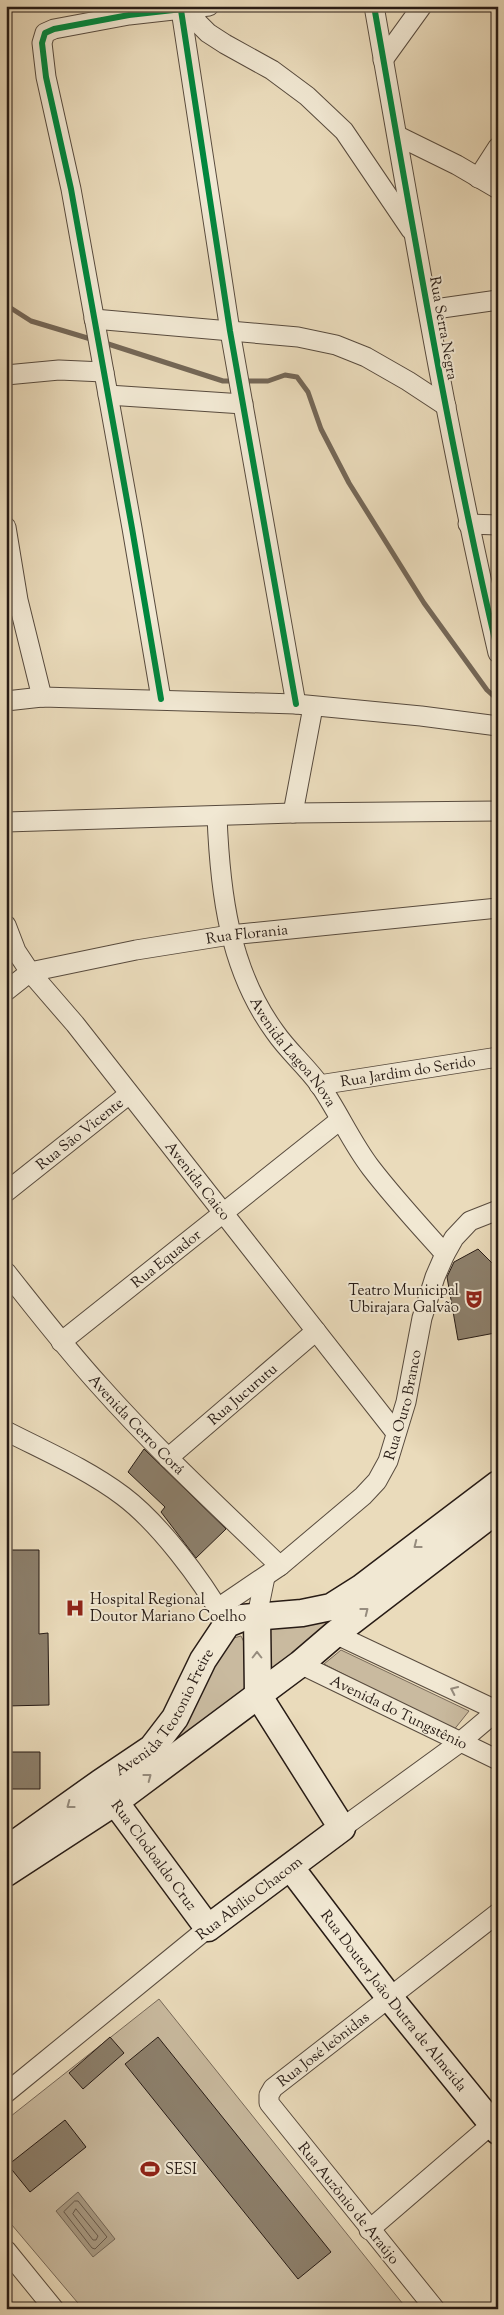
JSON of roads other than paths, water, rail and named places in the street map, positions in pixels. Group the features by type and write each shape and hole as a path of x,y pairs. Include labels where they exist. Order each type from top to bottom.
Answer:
{"main road":[{"name":"Avenida Teotonio Freire","path":"6,1850 107,1792 258,1695 300,1664 450,1532 498,1484"},
{"name":"Avenida Teotonio Freire","path":"6,1873 107,1792 152,1748 175,1718 222,1616 242,1618 302,1613 331,1606 450,1532 498,1509"},
{"path":"256,1616 258,1695 342,1828"},
{"name":"Rua Clodoaldo Cruz","path":"107,1792 208,1928"},
{"name":"Rua Abílio Chacom","path":"208,1928 291,1868 342,1828"},
{"name":"Rua Doutor João Dutra de Almeida","path":"291,1868 389,1997 496,2125"}],"street":[{"path":"161,700 71,189 46,77 42,42 45,33 54,29 122,11 186,10 210,6"},
{"name":"Rua Serra Negra","path":"374,6 468,524 498,653"},
{"path":"383,60 422,6"},
{"path":"186,10 208,33 224,44 272,70 306,96 344,131 415,235"},
{"path":"186,10 230,331 304,705 293,813"},
{"path":"398,136 498,190"},
{"path":"478,178 498,147"},
{"path":"428,310 498,300"},
{"path":"94,319 298,337 336,345 366,357 446,406"},
{"path":"6,375 59,370 104,372"},
{"path":"108,395 243,404"},
{"path":"468,524 498,525"},
{"path":"6,528 18,600 42,697"},
{"path":"6,701 42,697 304,705 421,716 498,726"},
{"path":"6,822 293,813 498,811"},
{"name":"Avenida Lagoa Nova","path":"217,816 219,870 230,936 244,975 258,1005 275,1032 319,1085 371,1167 445,1254"},
{"name":"Rua Florania","path":"6,990 30,972 136,950 230,936 498,908"},
{"name":"Avenida Caico","path":"6,925 16,951 30,972 75,1024 128,1094 396,1433"},
{"name":"Rua Jardim do Serido","path":"319,1085 498,1057"},
{"name":"Rua São Vicente","path":"6,1192 128,1094"},
{"name":"Rua Equador","path":"61,1342 340,1120"},
{"name":"Rua Ouro Branco","path":"222,1616 265,1577 363,1496 377,1481 388,1461 406,1402 422,1318 435,1277 445,1254 454,1238 470,1221 498,1210"},
{"name":"Avenida Cerro Corá","path":"6,1272 61,1342 168,1458 280,1566"},
{"name":"Rua Jucurutu","path":"168,1458 316,1331"},
{"path":"6,1431 96,1478 124,1496 145,1516 184,1561 222,1616"},
{"path":"256,1616 265,1577"},
{"path":"335,1634 498,1711"},
{"name":"Avenida do Tungstênio","path":"300,1664 459,1743 498,1760"},
{"name":"Rua Abílio Chacom","path":"342,1828 459,1743 498,1711"},
{"name":"Rua José leônidas","path":"269,2095 273,2088 498,1913"},
{"name":"Rua Abílio Chacom","path":"6,2093 208,1928"},
{"name":"Rua Auzônio de Araújo","path":"269,2095 269,2103 369,2230 435,2309"},
{"path":"369,2230 496,2125"},
{"path":"6,2250 54,2309"}],"water":[{"path":"78,2192 115,2239 93,2257 56,2211"}],"waterway":[{"path":"6,305 31,321 94,340"},
{"path":"102,342 223,381 235,381"},
{"path":"243,381 268,381 285,375 297,377 308,392 321,429 349,483 424,603 487,690 498,700"}],"place":[{"name":"Teatro Municipal Ubirajara Galvão","path":"474,1299"},
{"name":"Hospital Regional Doutor Mariano Coelho","path":"75,1608"},
{"name":"SESI","path":"150,2169"}]}
